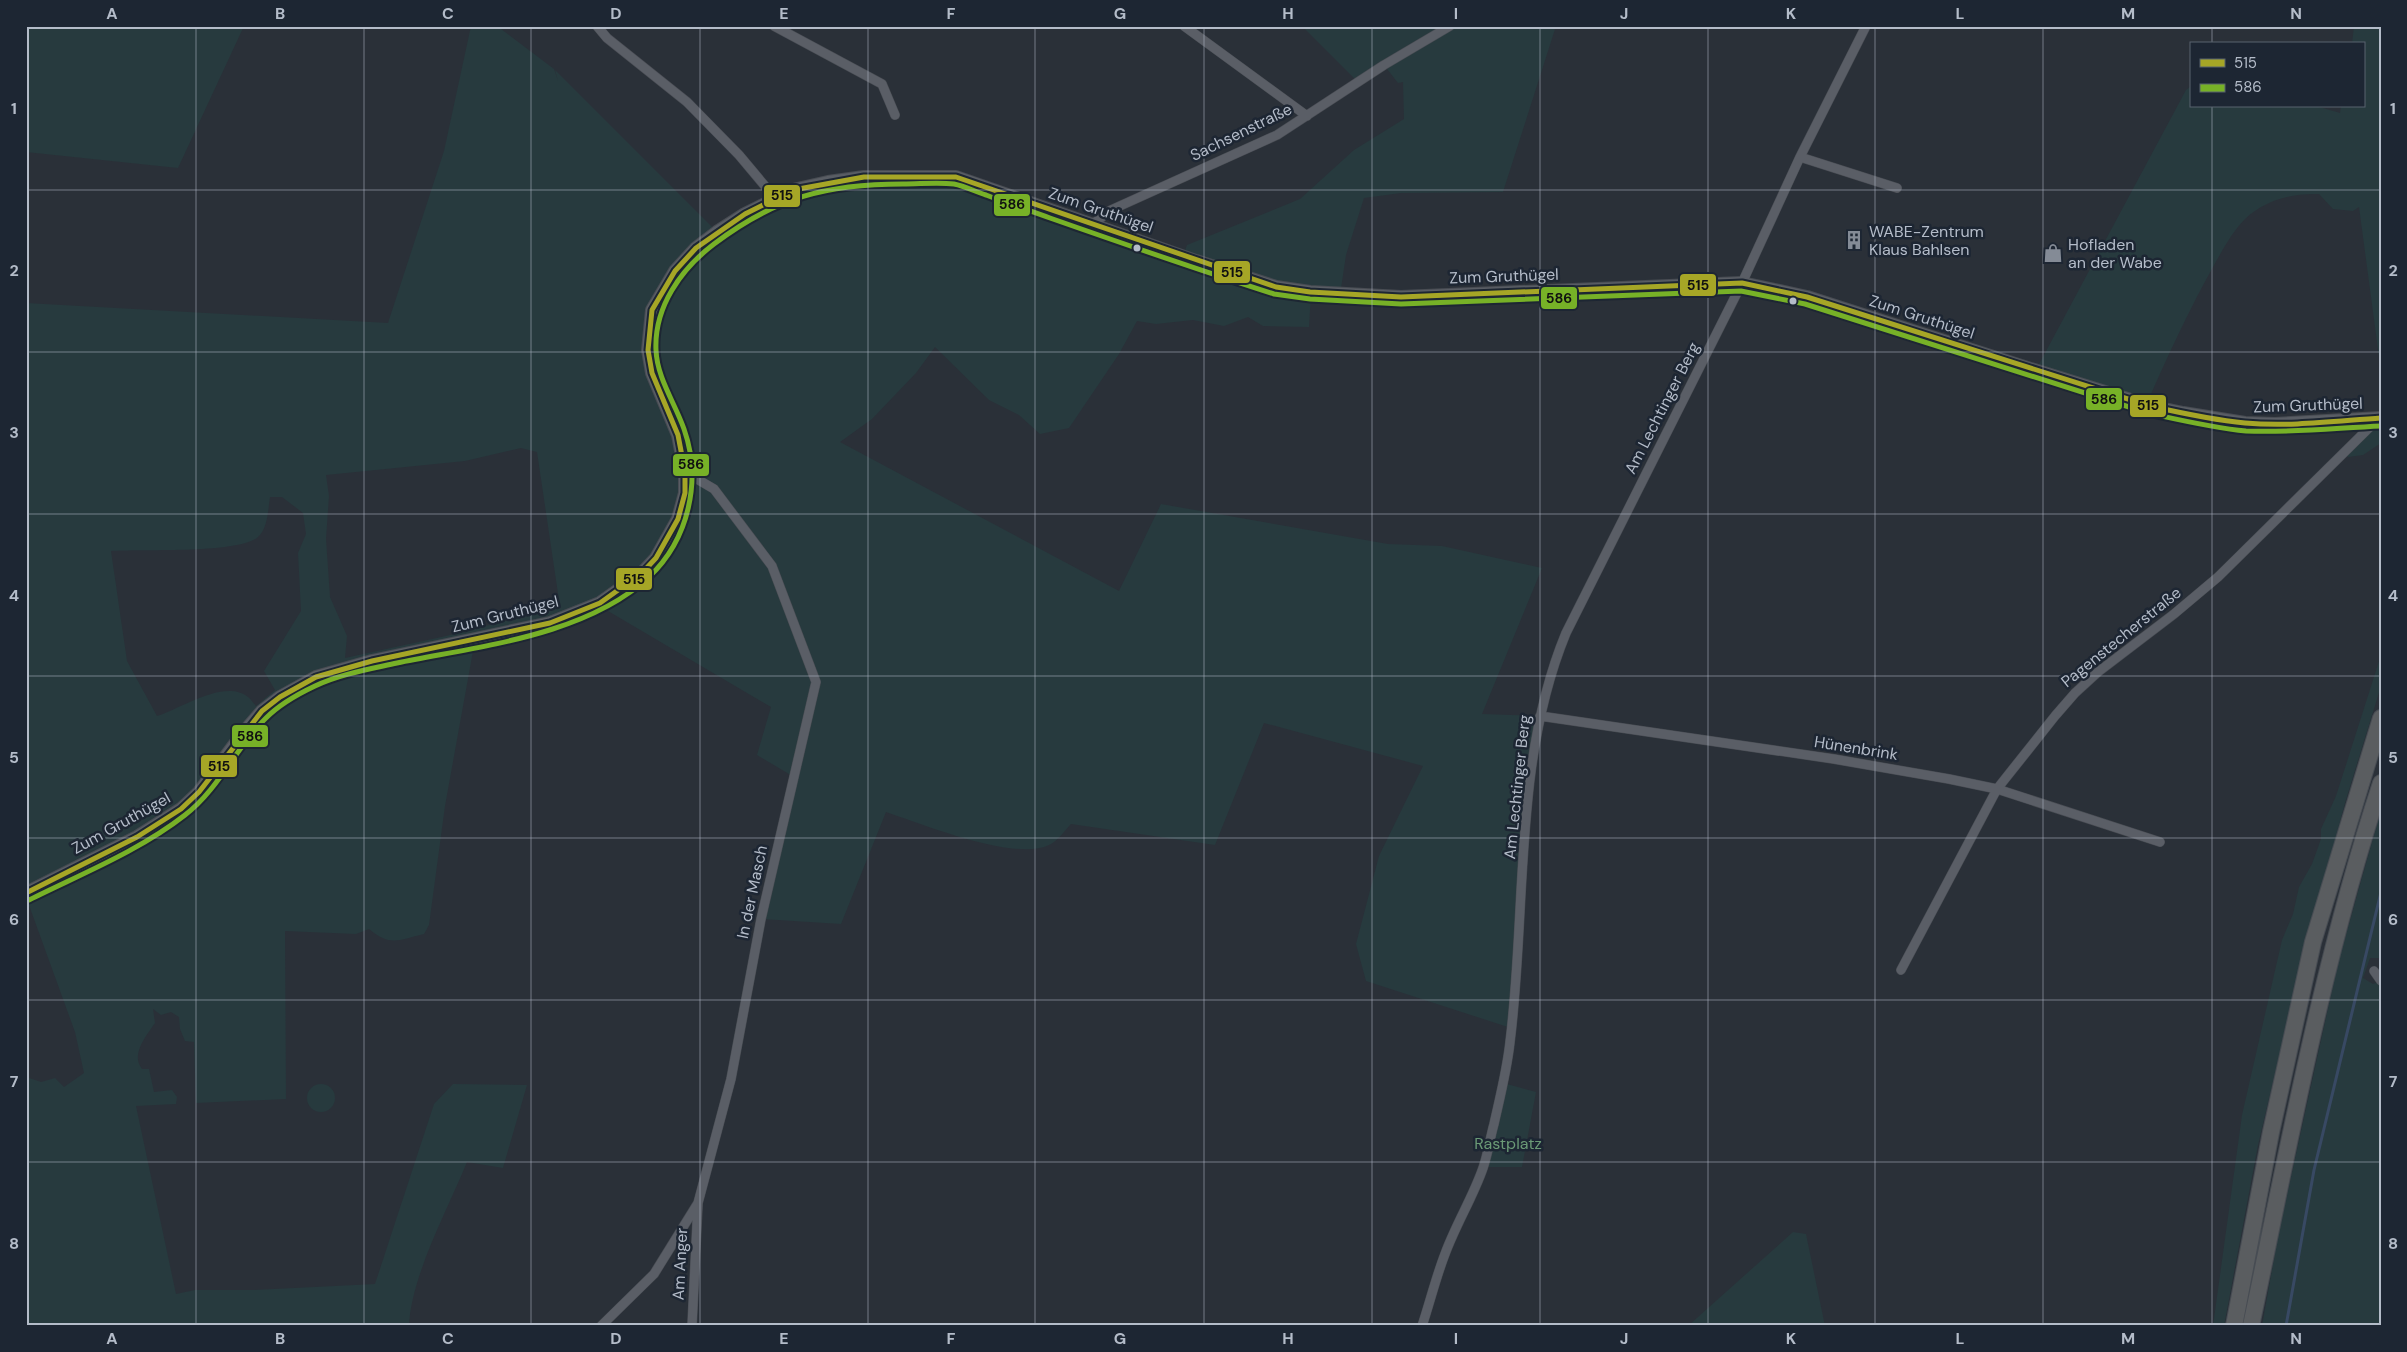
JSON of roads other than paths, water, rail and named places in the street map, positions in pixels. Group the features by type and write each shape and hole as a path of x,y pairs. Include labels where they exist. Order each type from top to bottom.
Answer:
{"highway":[{"path":"2234,1326 2271,1132 2313,942 2381,718"},
{"path":"2252,1326 2290,1139 2335,942 2381,782"}],"street":[{"path":"597,26 607,38 687,102 739,155 774,198"},
{"path":"774,26 882,84 894,115"},
{"path":"1184,26 1307,116"},
{"name":"Sachsenstraße","path":"1092,224 1111,210 1277,135 1384,65 1450,26"},
{"name":"Am Lechtinger Berg","path":"1422,1326 1445,1253 1484,1166 1503,1083 1510,1042 1526,830 1540,716 1546,686 1566,633 1742,283 1800,157 1866,26"},
{"path":"1800,157 1897,188"},
{"name":"Zum Gruthügel","path":"26,893 137,836 182,809 199,792 262,711 280,697 316,677 372,661 550,622 600,602 627,586 656,558 668,539 678,519 686,472 678,435 652,373 648,350 652,310 670,278 696,248 717,232 774,198 793,190 810,186 864,177 956,177 1276,287 1310,292 1401,297 1742,283 1807,297 2034,370 2167,410 2245,423 2275,424 2380,418"},
{"name":"Pagenstecherstraße","path":"1901,970 1997,789 2075,693 2111,661 2174,614 2218,577 2380,418"},
{"name":"In der Masch","path":"601,1326 654,1274 698,1203 731,1079 761,919 816,682 772,566 714,489 686,472"},
{"name":"Hünenbrink","path":"1540,716 1834,759 1997,789 2160,842"},
{"path":"2374,971 2381,981"},
{"name":"Am Anger","path":"692,1326 698,1203"}],"waterway":[{"path":"2286,1326 2314,1170 2381,892"}],"place":[{"name":"WABE-Zentrum Klaus Bahlsen","path":"1854,240"},
{"name":"Hofladen an der Wabe","path":"2053,253"}],"park label":[{"name":"Rastplatz","path":"1508,1143"}]}
